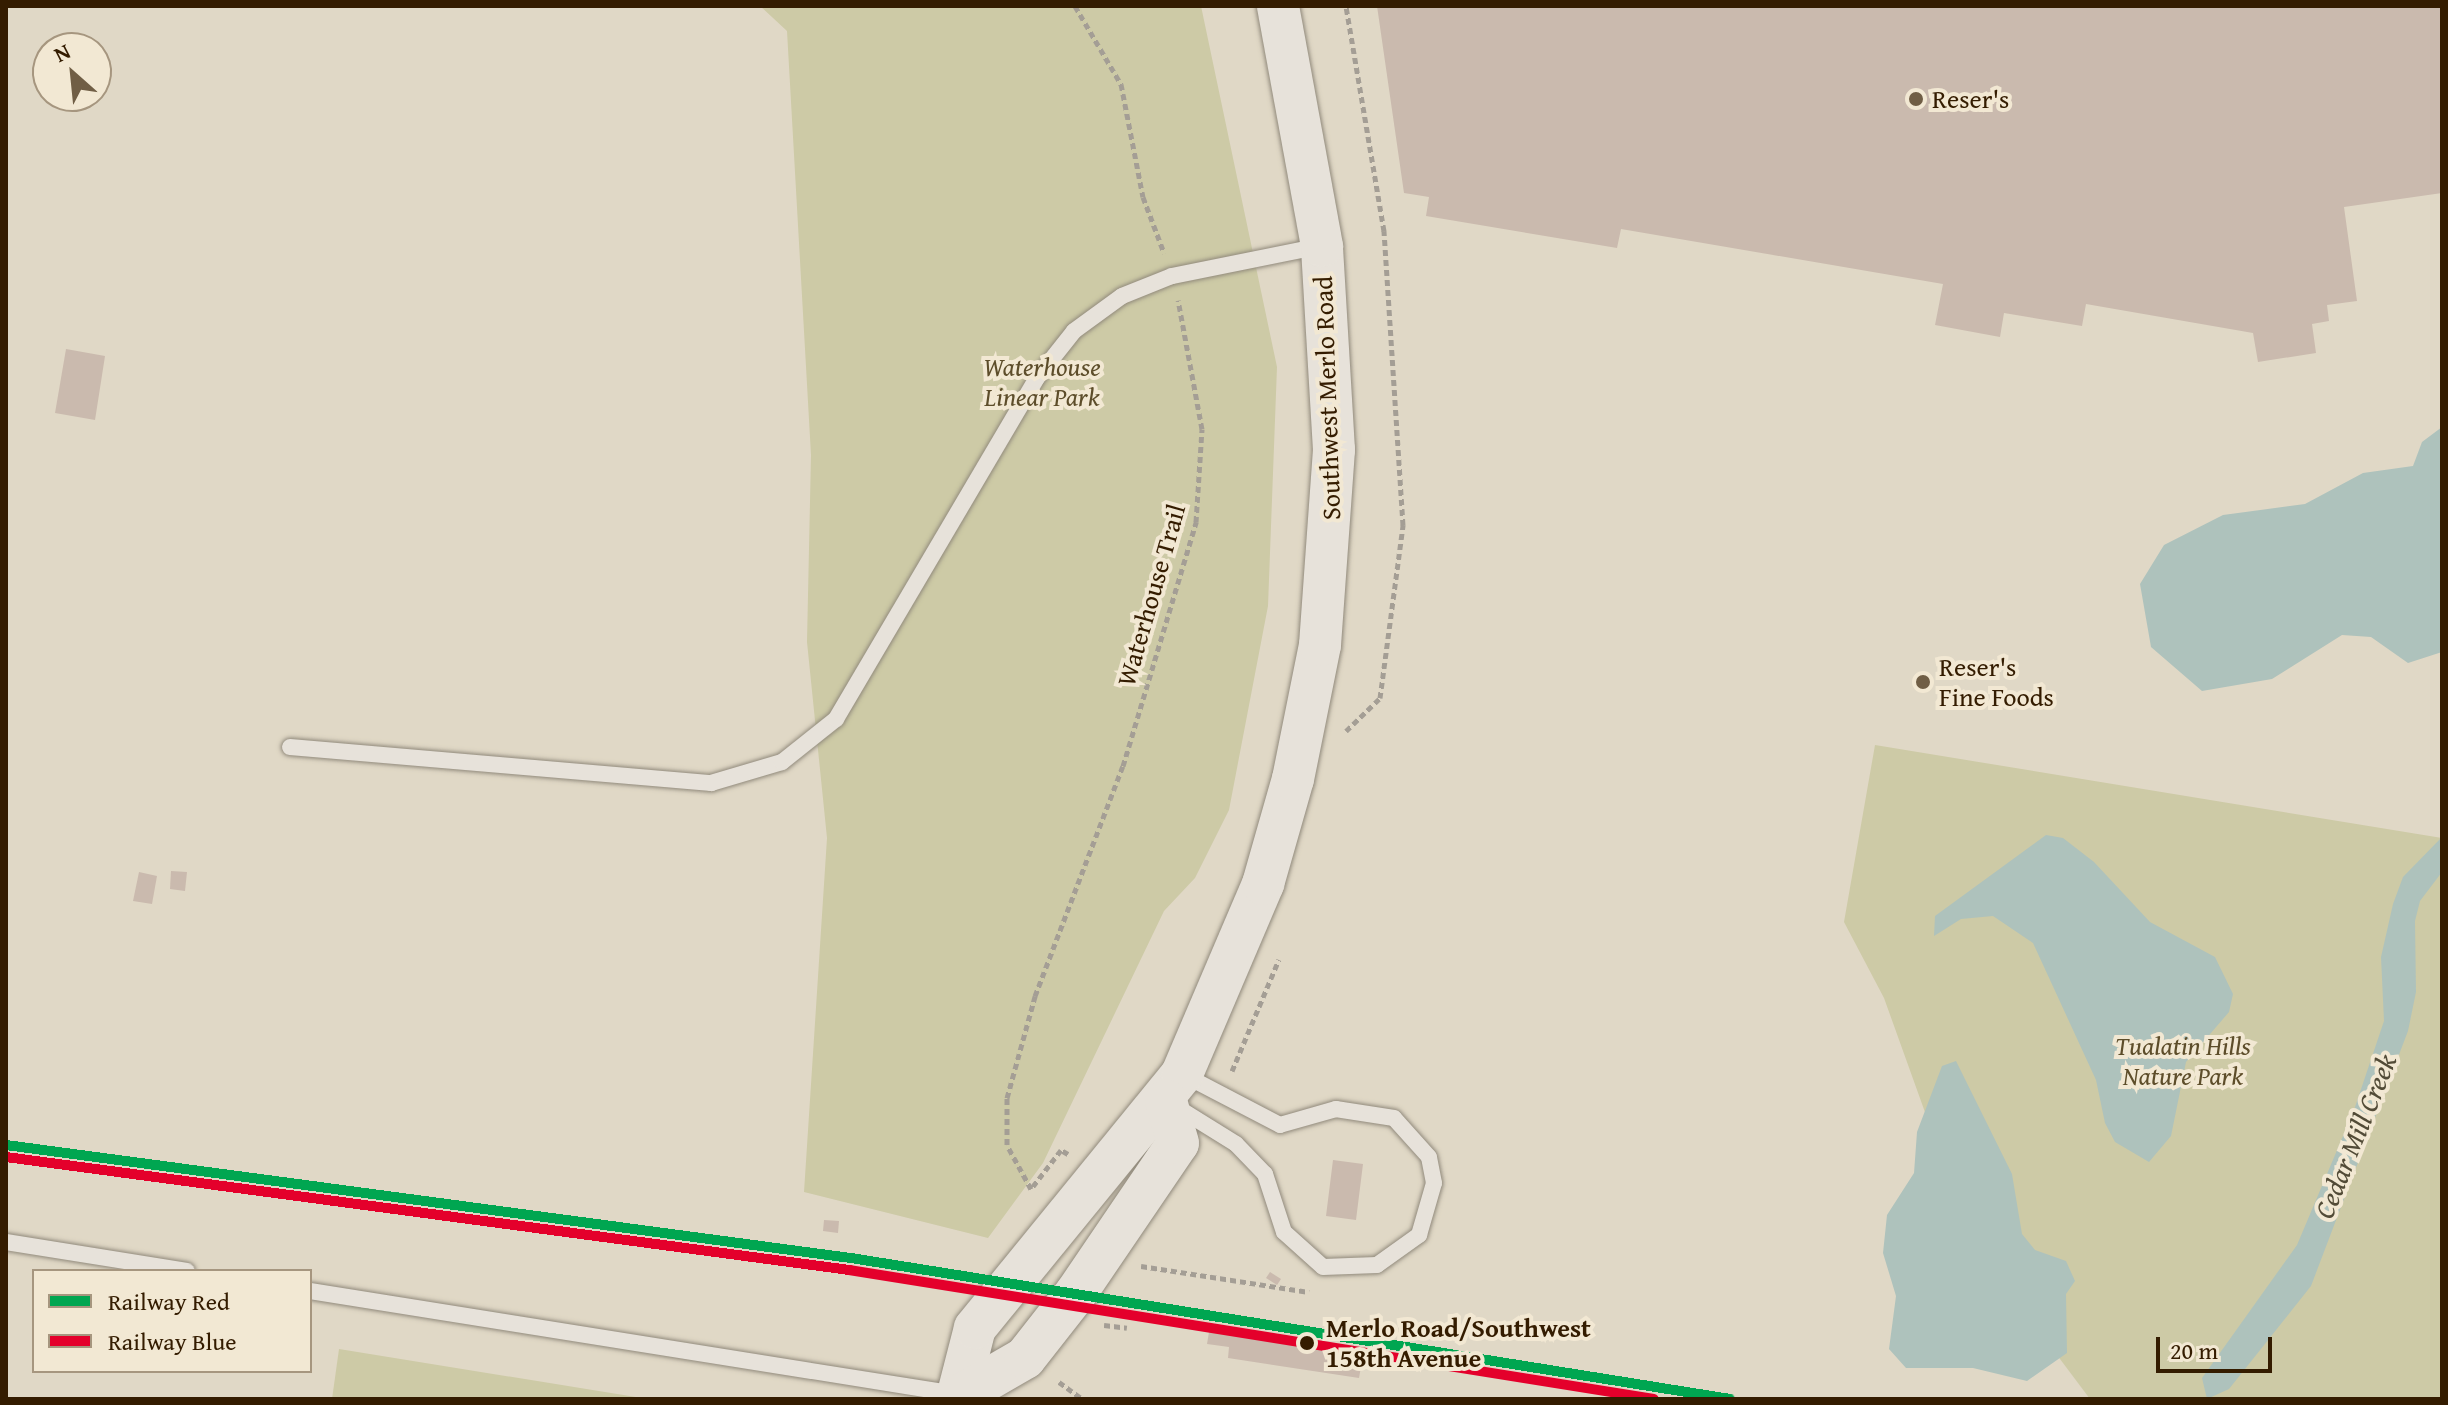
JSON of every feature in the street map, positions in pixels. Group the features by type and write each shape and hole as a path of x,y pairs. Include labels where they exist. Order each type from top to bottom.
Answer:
{"street":[{"name":"Southwest Merlo Road","path":"956,1397 975,1328 1097,1171 1174,1088 1263,884 1320,645 1334,450 1322,246 1278,6"},
{"path":"956,1397 1025,1358 1076,1293 1178,1143 1174,1088"}],"lane":[{"path":"290,747 711,783 782,762 836,719 1036,379 1074,331 1122,296 1172,276 1322,246"},
{"path":"1174,1088 1280,1125 1336,1109 1369,1109 1415,1136 1434,1183 1419,1235 1377,1265 1323,1267 1284,1232 1265,1174 1174,1088"},
{"path":"6,1242 175,1269"},
{"path":"312,1291 956,1397"}],"path":[{"name":"Waterhouse Trail","path":"1031,1189 1007,1145 1010,1076 1123,766 1200,497 1198,381 1172,276 1143,197 1121,84 1075,6"},
{"path":"1128,1264 1309,1292 1323,1267"},
{"path":"1087,1322 1127,1328"},
{"path":"1059,1382 1082,1399"}],"green space":[{"name":"Waterhouse Linear Park","path":"760,6 1201,6 1277,367 1268,606 1229,810 1195,878 1164,911 1043,1163 988,1238 804,1192 827,838 807,642 811,455 787,31"},
{"name":"Tualatin Hills Nature Park","path":"1875,745 2442,838 2442,1399 2090,1399 2048,1343 1940,1154 1884,998 1844,922"},
{"path":"339,1349 648,1399 332,1399"}],"water":[{"path":"2442,427 2442,652 2408,663 2371,637 2342,635 2272,679 2202,691 2151,647 2140,584 2164,545 2223,515 2305,504 2363,473 2413,466 2422,442"},
{"path":"2046,835 2063,838 2094,862 2150,922 2215,957 2233,994 2229,1012 2186,1062 2171,1136 2149,1162 2115,1142 2105,1123 2096,1080 2033,943 1993,916 1961,919 1934,936 1935,916"},
{"name":"Cedar Mill Creek","path":"2442,837 2442,872 2420,901 2415,921 2416,992 2408,1031 2311,1286 2229,1389 2207,1399 2202,1378 2297,1245 2354,1110 2384,1021 2381,957 2393,904 2403,877"},
{"path":"1956,1061 2012,1174 2022,1234 2035,1250 2066,1261 2075,1281 2066,1294 2067,1353 2027,1381 1973,1368 1906,1368 1889,1349 1896,1296 1883,1253 1887,1215 1914,1173 1917,1132 1942,1066"}],"building":[{"name":"Reser's","path":"1377,6 2442,6 2442,193 2344,207 2357,301 2327,305 2329,321 2312,324 2316,353 2258,362 2253,333 2086,304 2082,326 2004,313 2000,337 1935,325 1943,284 1621,229 1617,248 1426,216 1429,197 1404,193"},
{"path":"66,349 105,356 95,420 55,413"},
{"path":"171,871 187,872 185,891 170,889"},
{"path":"139,872 157,876 152,904 133,901"},
{"path":"1333,1160 1363,1164 1356,1220 1326,1216"},
{"path":"824,1220 839,1221 838,1233 823,1231"},
{"path":"1270,1272 1281,1279 1277,1285 1266,1278"},
{"path":"1209,1332 1383,1359 1381,1371 1361,1367 1359,1378 1228,1358 1229,1347 1207,1344"}],"rail line":[{"name":"Red","path":"6,1145 851,1258 1730,1399"},
{"name":"Blue","path":"6,1157 849,1270 1654,1399"}],"place":[{"name":"Reser's","path":"1916,99"},
{"name":"Reser's Fine Foods","path":"1923,682"},
{"name":"Merlo Road/Southwest 158th Avenue","path":"1307,1343"}]}
